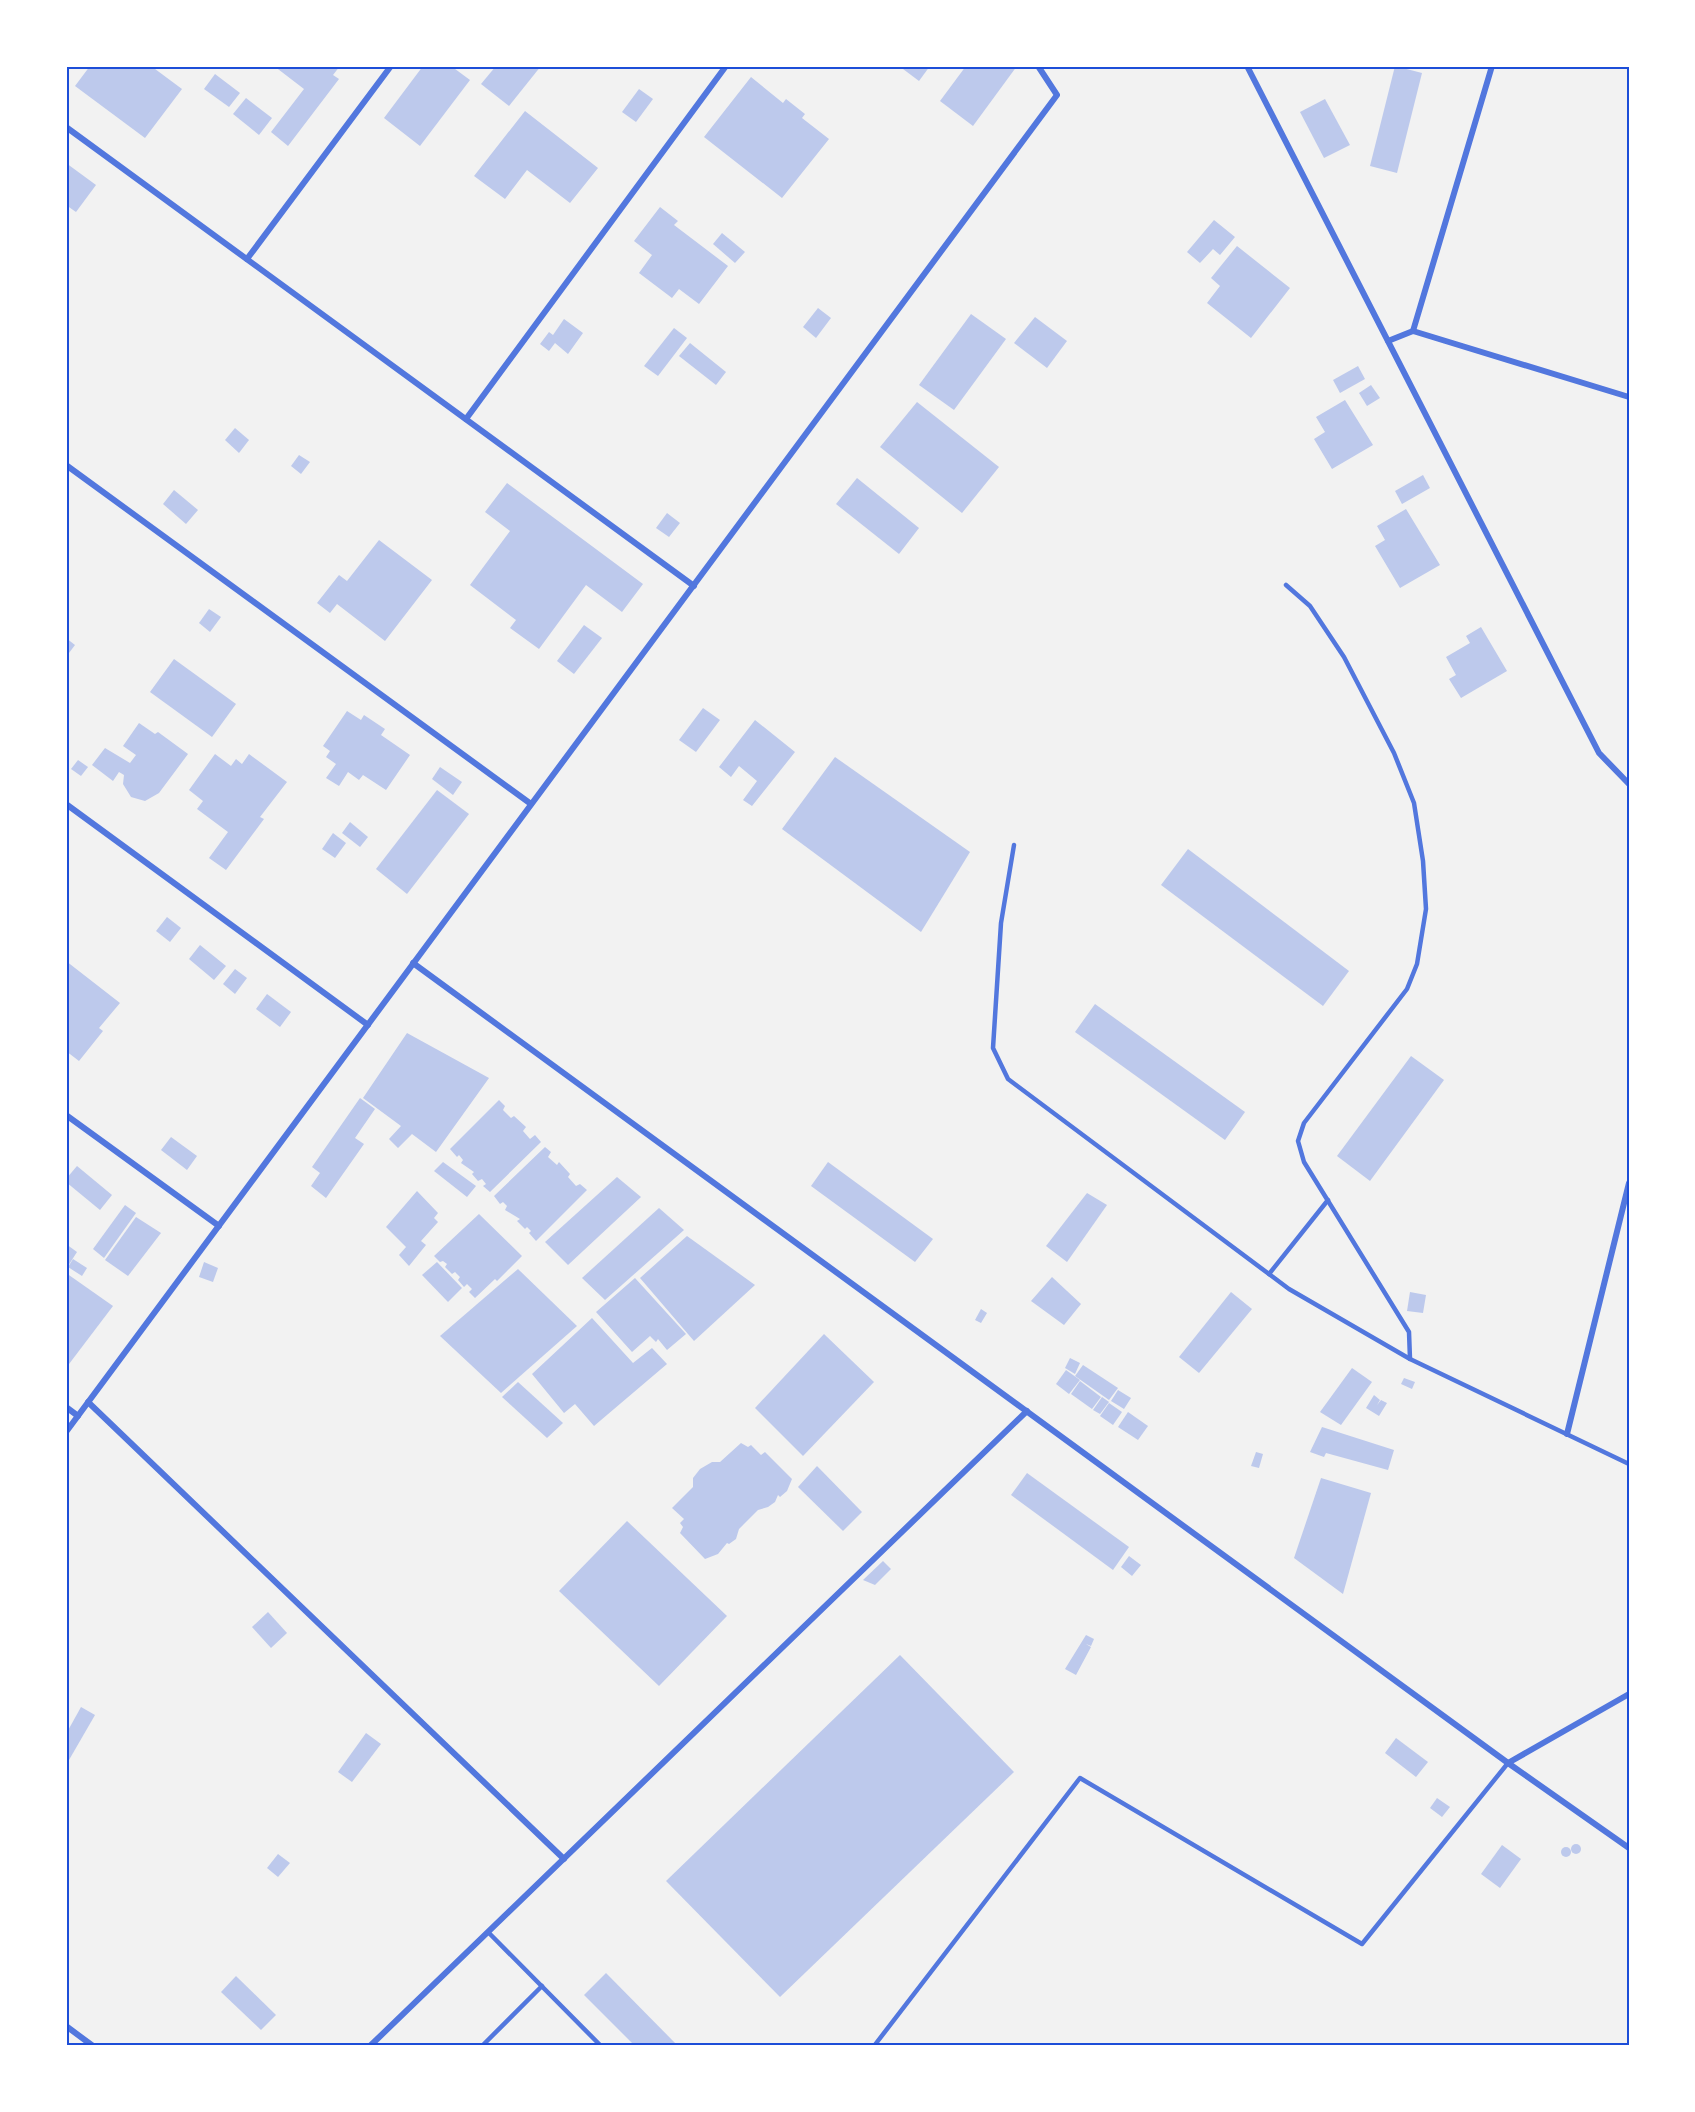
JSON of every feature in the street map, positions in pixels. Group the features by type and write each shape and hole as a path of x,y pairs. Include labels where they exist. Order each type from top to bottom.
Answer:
{"street":[{"path":"247,260 391,66"},
{"path":"466,419 726,66"},
{"path":"66,1432 1057,95 1038,66"},
{"path":"1246,66 1599,753 1629,784"},
{"path":"1413,331 1492,66"},
{"path":"66,127 694,586"},
{"path":"1388,341 1413,331 1629,397"},
{"path":"66,465 531,804"},
{"path":"66,804 368,1025"},
{"path":"413,963 1509,1763 1629,1848"},
{"path":"66,1115 219,1226"},
{"path":"1567,1434 1629,1183"},
{"path":"88,1402 564,1859"},
{"path":"66,1407 78,1416"},
{"path":"370,2046 1027,1411"},
{"path":"1509,1763 1629,1694"},
{"path":"66,2026 93,2046"}],"lane":[{"path":"1286,585 1310,606 1344,657 1394,753 1414,803 1423,861 1426,909 1417,964 1407,989 1304,1123 1298,1142 1304,1162 1409,1332 1410,1359"},
{"path":"1014,845 1001,923 993,1048 1008,1079 1288,1289 1410,1359 1629,1464"},
{"path":"1269,1274 1328,1200"},
{"path":"874,2046 1080,1778 1362,1944 1509,1763"},
{"path":"488,1932 601,2046"},
{"path":"482,2046 542,1986"}],"building":[{"path":"90,66 151,66 182,89 145,138 75,86"},
{"path":"274,66 340,66 333,75 339,79 288,146 271,132 304,89"},
{"path":"423,66 451,66 470,80 420,146 384,118"},
{"path":"496,66 541,66 509,106 481,84"},
{"path":"899,66 930,66 919,81"},
{"path":"966,66 1017,66 973,126 940,101"},
{"path":"1395,66 1422,73 1397,173 1370,166"},
{"path":"215,74 240,93 229,107 204,89"},
{"path":"751,77 783,103 786,99 805,114 802,118 829,139 782,198 704,137"},
{"path":"639,89 653,99 636,122 622,112"},
{"path":"246,98 272,118 259,135 233,114"},
{"path":"1325,99 1350,145 1324,158 1300,112"},
{"path":"525,111 598,168 570,203 527,170 505,199 474,176"},
{"path":"66,163 96,185 76,212 66,205"},
{"path":"660,207 678,221 674,225 728,266 699,304 679,289 672,298 639,273 652,255 634,241"},
{"path":"1214,220 1235,237 1220,255 1213,249 1200,263 1187,252"},
{"path":"722,233 745,252 735,263 713,244"},
{"path":"1237,246 1290,288 1251,338 1207,303 1220,286 1211,278"},
{"path":"818,308 831,318 816,338 803,327"},
{"path":"971,314 1006,339 954,410 919,385"},
{"path":"1035,317 1067,341 1047,368 1014,343"},
{"path":"564,319 583,333 568,354 555,343 549,351 540,344 549,332 553,335"},
{"path":"674,328 687,338 658,376 644,366"},
{"path":"690,343 726,372 716,385 679,356"},
{"path":"1358,366 1365,379 1340,393 1333,380"},
{"path":"1371,385 1380,398 1367,406 1359,393"},
{"path":"1345,400 1373,445 1332,469 1314,439 1325,432 1316,417"},
{"path":"917,402 999,467 962,513 880,447"},
{"path":"235,428 249,440 239,453 225,440"},
{"path":"299,455 310,462 301,474 291,466"},
{"path":"1423,475 1430,488 1402,504 1395,491"},
{"path":"857,478 919,528 899,554 836,504"},
{"path":"507,483 643,584 622,612 586,585 539,649 510,628 516,620 470,585 510,531 485,512"},
{"path":"174,490 198,510 186,524 163,504"},
{"path":"1406,509 1440,565 1400,588 1375,546 1385,540 1377,526"},
{"path":"667,513 680,523 669,537 656,528"},
{"path":"379,540 432,580 385,641 337,604 330,613 317,603 339,575 347,581"},
{"path":"209,609 221,617 210,632 199,623"},
{"path":"584,625 602,638 574,674 557,661"},
{"path":"1481,627 1507,671 1461,698 1449,679 1456,675 1446,657 1470,643 1466,636"},
{"path":"66,638 75,645 66,657"},
{"path":"174,659 236,704 212,737 150,692"},
{"path":"703,708 720,720 696,752 679,740"},
{"path":"347,711 361,720 364,715 385,729 381,735 410,755 386,790 363,775 359,780 348,772 339,786 326,778 336,764 326,757 330,751 323,746"},
{"path":"755,720 795,752 752,806 743,800 757,781 739,766 731,777 719,767"},
{"path":"139,723 155,734 158,732 188,754 159,793 145,801 131,797 123,784 124,775 119,772 113,781 92,765 105,748 130,763 136,755 123,746"},
{"path":"215,754 231,766 236,759 242,764 249,754 287,782 260,817 264,819 226,870 209,858 228,832 197,809 203,801 189,790"},
{"path":"835,757 970,852 921,932 782,829"},
{"path":"78,760 88,767 81,776 71,769"},
{"path":"440,767 462,782 453,795 432,779"},
{"path":"437,790 469,814 407,894 376,869"},
{"path":"350,822 368,837 360,847 342,833"},
{"path":"333,833 346,843 335,858 322,849"},
{"path":"1188,849 1349,971 1323,1006 1161,885"},
{"path":"167,917 181,928 170,942 156,931"},
{"path":"200,945 226,966 214,980 189,959"},
{"path":"66,961 120,1003 99,1028 103,1031 79,1061 66,1051"},
{"path":"235,969 247,978 235,994 223,984"},
{"path":"267,994 291,1012 280,1027 256,1009"},
{"path":"1095,1004 1245,1112 1225,1140 1075,1032"},
{"path":"407,1033 489,1078 436,1152 412,1134 398,1148 389,1139 401,1126 363,1098"},
{"path":"1411,1056 1444,1080 1370,1181 1337,1156"},
{"path":"360,1098 375,1109 355,1138 364,1144 326,1198 311,1186 320,1173 312,1167"},
{"path":"499,1100 505,1106 503,1110 511,1118 514,1116 526,1127 523,1131 530,1139 535,1135 541,1142 490,1192 483,1186 486,1184 482,1179 478,1181 472,1174 474,1172 461,1163 463,1160 450,1149"},
{"path":"171,1137 197,1156 187,1170 161,1150"},
{"path":"545,1147 551,1152 548,1157 557,1165 559,1162 570,1174 568,1177 576,1186 580,1184 587,1190 536,1241 529,1233 531,1231 527,1227 525,1229 517,1221 520,1219 505,1210 507,1206 503,1202 500,1204 494,1196"},
{"path":"443,1162 476,1186 467,1197 434,1171"},
{"path":"828,1162 933,1239 915,1262 811,1186"},
{"path":"77,1166 112,1195 100,1210 66,1182"},
{"path":"617,1177 641,1197 568,1265 545,1242"},
{"path":"417,1191 438,1213 434,1218 438,1222 421,1241 426,1245 409,1266 399,1255 406,1247 386,1227"},
{"path":"1087,1193 1107,1205 1067,1262 1046,1246"},
{"path":"125,1205 136,1213 104,1258 93,1249"},
{"path":"659,1208 684,1230 605,1300 582,1278"},
{"path":"479,1214 522,1256 497,1281 495,1279 475,1298 469,1292 472,1289 467,1284 464,1287 458,1280 460,1277 455,1272 452,1274 445,1267 447,1264 440,1262 434,1256"},
{"path":"136,1217 161,1233 128,1276 105,1260"},
{"path":"687,1236 755,1285 694,1341 640,1278"},
{"path":"66,1244 77,1252 68,1266 66,1265"},
{"path":"73,1259 87,1268 82,1276 68,1267"},
{"path":"204,1262 218,1268 213,1282 199,1277"},
{"path":"437,1262 462,1288 448,1302 422,1275"},
{"path":"518,1269 577,1326 501,1393 440,1336"},
{"path":"66,1273 113,1306 66,1368"},
{"path":"1052,1277 1081,1304 1064,1325 1031,1301"},
{"path":"635,1278 686,1334 667,1350 658,1339 656,1342 650,1336 632,1352 596,1312"},
{"path":"1231,1292 1252,1309 1199,1373 1179,1357"},
{"path":"1410,1292 1426,1295 1423,1313 1407,1311"},
{"path":"981,1309 987,1313 981,1323 975,1320"},
{"path":"592,1318 633,1363 652,1348 667,1364 594,1426 575,1404 564,1413 532,1374"},
{"path":"824,1334 874,1382 803,1456 755,1408"},
{"path":"1070,1358 1080,1363 1075,1374 1065,1368"},
{"path":"1083,1365 1118,1388 1109,1400 1075,1376"},
{"path":"1352,1368 1372,1382 1341,1425 1320,1412"},
{"path":"1066,1370 1080,1380 1069,1394 1056,1384"},
{"path":"1404,1378 1415,1382 1412,1389 1401,1384"},
{"path":"1080,1381 1101,1397 1092,1409 1071,1394"},
{"path":"518,1382 563,1423 547,1438 502,1397"},
{"path":"1118,1390 1131,1398 1124,1409 1111,1401"},
{"path":"1374,1395 1380,1400 1377,1405 1381,1400 1387,1403 1379,1416 1366,1408"},
{"path":"1102,1397 1109,1402 1100,1414 1093,1410"},
{"path":"1109,1403 1122,1412 1113,1425 1100,1416"},
{"path":"1128,1412 1148,1426 1138,1440 1118,1427"},
{"path":"1322,1427 1394,1450 1388,1470 1326,1453 1324,1457 1310,1452"},
{"path":"741,1443 748,1447 751,1445 761,1455 765,1452 792,1479 787,1491 780,1497 778,1495 775,1502 768,1507 758,1510 739,1529 736,1539 727,1543 718,1554 705,1559 680,1533 683,1527 680,1523 684,1519 672,1508 693,1487 693,1478 700,1469 712,1462 720,1462"},
{"path":"1256,1452 1263,1454 1259,1468 1251,1466"},
{"path":"817,1466 862,1512 843,1531 798,1487"},
{"path":"1027,1473 1129,1547 1113,1570 1011,1495"},
{"path":"1321,1478 1371,1493 1343,1594 1294,1558"},
{"path":"627,1521 727,1616 659,1686 559,1591"},
{"path":"1129,1556 1141,1565 1132,1576 1121,1567"},
{"path":"883,1561 891,1569 875,1585 863,1580"},
{"path":"268,1612 287,1633 271,1648 252,1627"},
{"path":"1086,1635 1094,1639 1091,1646 1086,1644 1091,1647 1076,1675 1065,1669"},
{"path":"900,1655 1014,1772 780,1997 666,1881"},
{"path":"81,1707 95,1715 69,1760 66,1758 66,1734"},
{"path":"366,1733 381,1744 352,1782 338,1772"},
{"path":"1396,1738 1428,1762 1416,1777 1385,1753"},
{"path":"1437,1798 1450,1807 1442,1817 1430,1808"},
{"path":"1576,1844 1580,1845 1580,1853 1576,1854 1572,1853 1571,1849 1572,1845"},
{"path":"1502,1845 1521,1859 1500,1888 1481,1874"},
{"path":"1566,1847 1571,1852 1566,1857 1561,1852"},
{"path":"278,1854 290,1863 278,1877 267,1868"},
{"path":"606,1973 678,2046 635,2046 584,1995"},
{"path":"236,1976 276,2015 261,2030 221,1992"}]}
